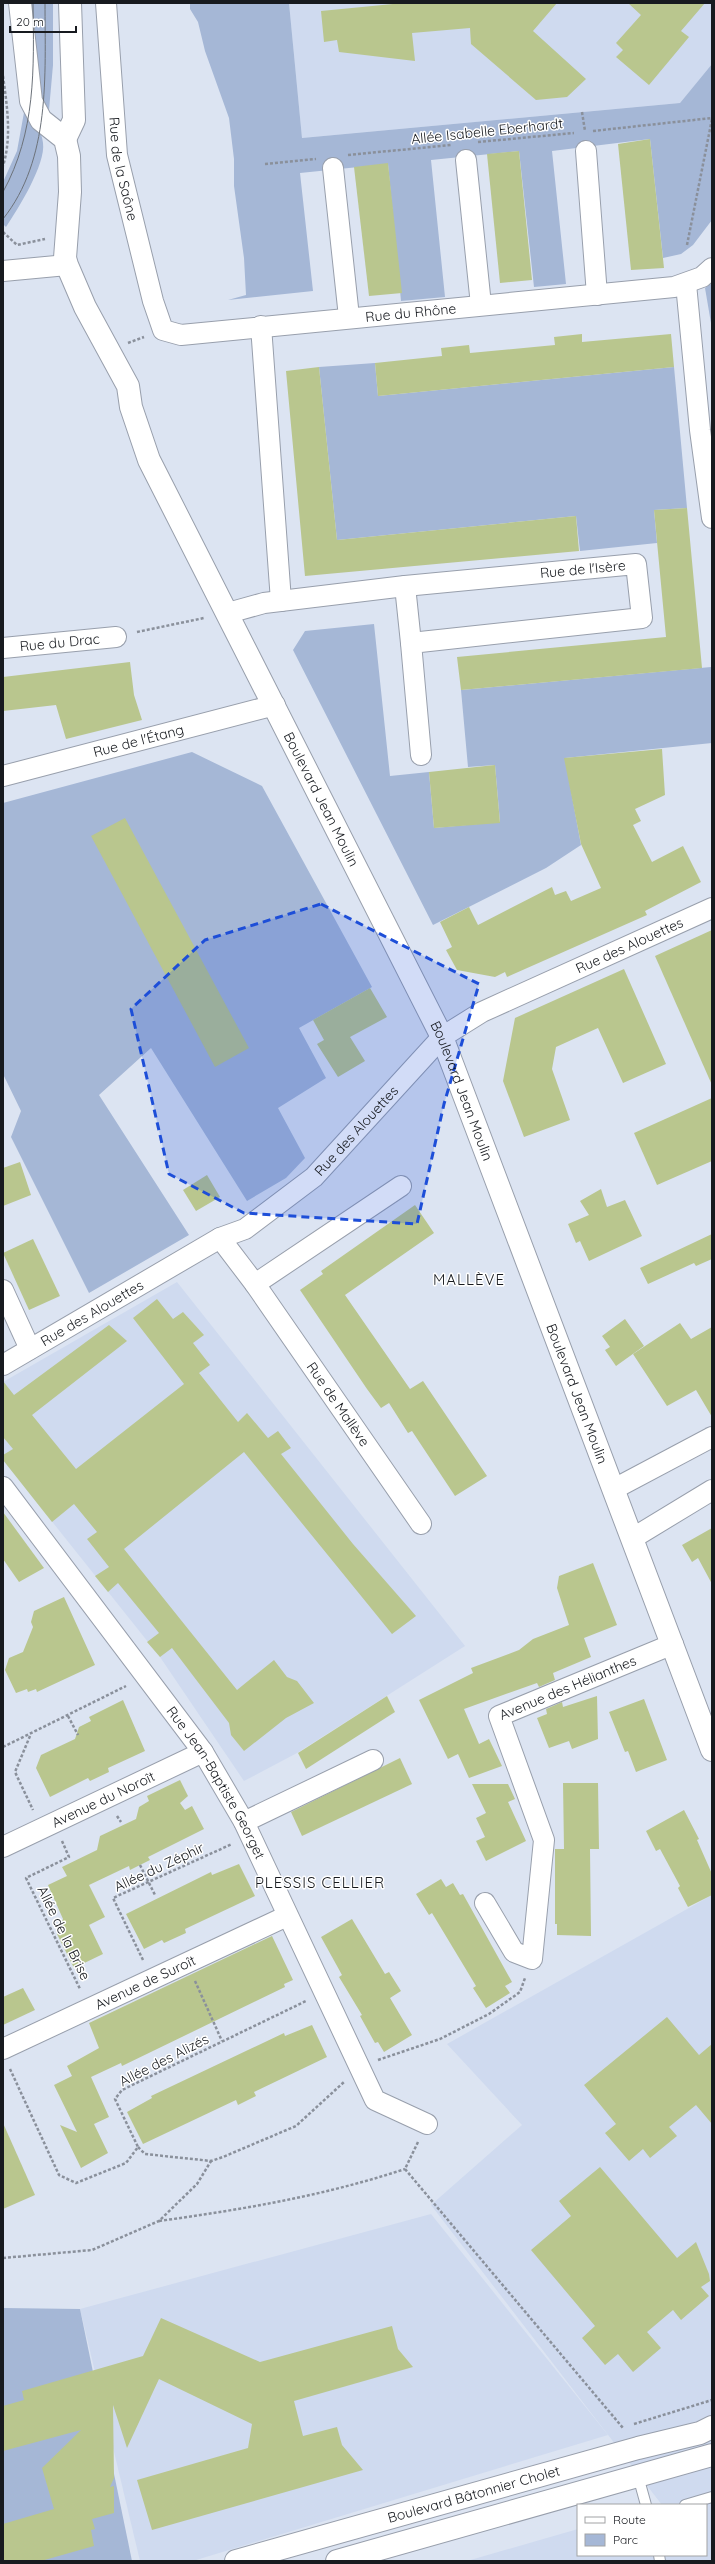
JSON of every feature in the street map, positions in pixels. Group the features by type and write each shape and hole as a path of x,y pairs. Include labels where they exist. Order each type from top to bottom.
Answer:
{"main road":[{"path":"20,3 31,101 41,120 64,140 69,156 70,192 62,263"},
{"path":"64,140 74,120 70,3"},
{"name":"Boulevard Jean Moulin","path":"62,263 128,386 131,407 149,460 275,705 442,1037 712,1750"},
{"name":"Boulevard Bâtonnier Cholet","path":"236,2561 638,2448 700,2433 712,2427"},
{"name":"Boulevard Bâtonnier Cholet","path":"337,2561 712,2455"}],"street":[{"name":"Rue de la Saône","path":"106,3 116,155 153,301 163,330"},
{"path":"465,149 482,305"},
{"path":"586,151 597,295"},
{"path":"334,160 349,317"},
{"path":"3,271 62,263"},
{"name":"Rue du Rhône","path":"163,330 181,335 349,317 597,295 686,284 702,277 712,268"},
{"path":"686,284 700,430 712,518"},
{"path":"261,326 281,601"},
{"name":"Rue de l'Isère","path":"228,613 264,603 405,586 636,564 642,618 411,643"},
{"path":"405,586 421,755"},
{"name":"Rue du Drac","path":"3,648 116,637"},
{"name":"Rue de l'Étang","path":"3,776 275,705"},
{"name":"Rue des Alouettes","path":"3,1365 220,1238 245,1230 314,1176 442,1037 482,1012 712,908"},
{"path":"255,1284 401,1186"},
{"name":"Rue de Mallève","path":"220,1238 255,1284 421,1524"},
{"path":"3,1290 30,1349"},
{"path":"614,1489 712,1437"},
{"name":"Rue Jean-Baptiste Georget","path":"3,1487 204,1752 247,1829 287,1916 325,1992 359,2069 375,2100 427,2124"},
{"path":"633,1538 712,1490"},
{"name":"Avenue des Hélianthes","path":"532,1959 544,1840 499,1716 673,1644"},
{"name":"Avenue du Noroît","path":"3,1847 204,1752"},
{"path":"247,1829 373,1760"},
{"path":"485,1903 514,1952 532,1959"},
{"name":"Avenue de Suroît","path":"6,2058 89,2008 287,1916"}],"lane":[{"path":"638,2476 646,2504"},
{"path":"688,2504 712,2497"}],"path":[{"path":"3,76 8,114 7,153 3,166"},
{"path":"582,112 585,132"},
{"path":"687,245 712,119"},
{"name":"Allée Isabelle Eberhardt","path":"265,164 465,149 585,132 712,119"},
{"path":"3,232 17,245 52,237 62,263"},
{"path":"109,350 163,330"},
{"path":"116,637 228,613"},
{"path":"3,1747 147,1676"},
{"path":"68,1716 78,1735"},
{"path":"30,1735 15,1772 48,1827"},
{"name":"Allée de la Brise","path":"48,1827 69,1857 26,1878 89,2008"},
{"name":"Allée du Zéphir","path":"152,1978 113,1898 149,1882 247,1829"},
{"path":"140,1866 155,1895"},
{"path":"6,2058 59,2175 76,2184 126,2163 138,2148 145,2154 211,2162 296,2126 359,2069 383,2058 440,2039 489,2014 520,1992 532,1959"},
{"path":"187,1963 222,2041"},
{"name":"Allée des Alizés","path":"138,2148 115,2099 122,2090 325,1992"},
{"path":"3,2258 92,2250 160,2221 268,2206 353,2186 405,2169 427,2124"},
{"path":"160,2221 198,2184 211,2162"},
{"path":"405,2169 622,2428 712,2400"}],"highlighted area":[{"path":"321,904 479,984 444,1104 417,1224 244,1213 169,1174 131,1009 205,940"}],"shaded area":[{"path":"289,3 712,3 712,64 680,103 302,138"},
{"path":"177,1282 465,1646 297,1753 244,1781 160,1657 3,1460 3,1382"},
{"path":"712,1895 712,2561 467,2561 577,2529 577,2556 707,2556 707,2504 661,2504 431,2205 522,2125 447,2044"},
{"path":"431,2214 608,2435 193,2561 140,2561 80,2309"}],"green space":[{"path":"27,3 53,3 53,65 49,110 40,95"},
{"path":"190,3 289,3 302,138 680,103 712,64 712,220 693,245 681,254 663,258 650,139 552,151 566,284 534,287 519,151 431,160 445,297 401,301 388,164 300,173 313,291 228,300 246,295 244,258 234,186 234,159 229,118 205,51 198,22 190,9"},
{"path":"25,107 41,133 43,152 36,174 6,227 3,224 3,182 17,151"},
{"path":"712,283 712,329 705,288"},
{"path":"375,363 378,396 674,367 687,508 654,510 657,543 580,551 576,516 337,540 319,367"},
{"path":"374,624 390,776 429,772 434,828 500,822 495,765 468,767 461,690 711,667 712,743 565,758 581,845 546,868 433,925 293,650 305,631"},
{"path":"192,752 262,786 372,987 299,1028 326,1078 278,1108 305,1158 286,1178 247,1201 151,1048 99,1095 189,1235 89,1293 11,1137 21,1111 3,1074 3,803"},
{"path":"3,2308 80,2309 132,2561 3,2561"}],"building":[{"path":"403,3 557,3 533,31 586,79 567,97 536,100 471,44 470,28 412,33 415,61 339,52 337,40 324,42 321,11"},
{"path":"628,3 705,3 681,31 689,37 649,85 616,57 623,50 616,43 641,15"},
{"path":"650,139 664,268 631,270 618,144"},
{"path":"519,151 532,280 500,283 487,154"},
{"path":"388,163 402,293 369,296 354,167"},
{"path":"582,334 582,342 671,334 674,367 378,396 375,363 442,356 441,348 469,345 470,353 555,345 554,337"},
{"path":"319,367 337,540 576,516 579,551 305,576 286,371"},
{"path":"687,508 702,668 461,690 457,657 666,637 654,510"},
{"path":"130,662 134,695 142,720 66,739 56,705 3,711 3,677"},
{"path":"662,749 665,795 635,809 641,821 633,825 652,862 683,846 701,882 645,911 647,915 507,977 505,972 495,977 457,970 446,950 452,947 440,922 469,907 478,925 552,887 555,895 566,891 571,901 601,888 581,844 564,758"},
{"path":"495,765 500,823 434,828 429,772"},
{"path":"125,818 249,1048 215,1067 91,836"},
{"path":"712,930 712,1085 655,956"},
{"path":"624,969 666,1064 623,1083 598,1028 556,1047 552,1069 570,1120 524,1137 503,1081 515,1018"},
{"path":"370,988 387,1017 350,1037 365,1061 338,1077 317,1044 324,1040 313,1020"},
{"path":"712,1098 712,1161 657,1185 634,1133"},
{"path":"20,1162 31,1195 3,1206 3,1168"},
{"path":"207,1175 220,1197 196,1211 183,1190"},
{"path":"601,1189 607,1207 625,1200 642,1236 589,1261 580,1241 576,1243 568,1224 589,1215 580,1201"},
{"path":"415,1205 434,1233 345,1295 410,1389 423,1381 487,1476 455,1496 412,1431 408,1433 389,1403 381,1408 300,1290 323,1274 321,1271"},
{"path":"712,1234 712,1259 696,1266 694,1263 648,1284 640,1268"},
{"path":"33,1239 60,1296 29,1310 3,1253"},
{"path":"157,1299 173,1319 183,1312 204,1335 193,1343 210,1365 199,1373 238,1422 247,1413 268,1438 278,1431 291,1448 281,1454 353,1544 416,1616 392,1634 244,1452 124,1549 237,1690 274,1660 287,1677 297,1681 314,1703 286,1718 244,1751 231,1735 229,1723 172,1648 160,1657 147,1642 159,1633 118,1583 108,1592 95,1576 109,1567 87,1539 97,1532 74,1504 52,1522 3,1460 3,1455 13,1449 3,1437 3,1381 14,1395 109,1325 127,1341 32,1415 76,1469 184,1384 133,1318"},
{"path":"625,1319 644,1346 616,1366 605,1350 610,1347 602,1336"},
{"path":"680,1323 691,1339 712,1327 712,1417 696,1390 667,1406 633,1354"},
{"path":"3,1512 44,1568 19,1582 3,1559"},
{"path":"712,1528 712,1584 698,1558 692,1562 682,1545"},
{"path":"593,1563 617,1625 584,1638 591,1657 553,1673 555,1680 539,1687 537,1683 464,1709 479,1744 489,1739 502,1766 469,1778 458,1754 448,1759 419,1700 473,1673 471,1668 519,1650 533,1639 569,1625 557,1588 559,1576"},
{"path":"64,1597 95,1665 37,1692 36,1689 28,1692 27,1689 16,1693 5,1670 9,1658 23,1652 33,1627 31,1622 34,1611"},
{"path":"387,1696 395,1712 306,1769 298,1753"},
{"path":"597,1696 598,1739 572,1749 569,1741 549,1748 537,1718 547,1714 546,1709 562,1702 563,1707"},
{"path":"644,1699 667,1760 636,1772 628,1751 625,1752 609,1712"},
{"path":"123,1700 145,1751 108,1768 109,1772 90,1781 88,1778 50,1797 36,1768 41,1755 75,1739 79,1727 91,1721 89,1717"},
{"path":"400,1758 412,1784 302,1836 291,1812"},
{"path":"180,1780 188,1796 180,1803 185,1810 192,1806 204,1829 148,1857 150,1860 130,1870 129,1866 89,1885 105,1917 89,1925 103,1954 74,1968 57,1934 63,1919 48,1885 67,1876 62,1867 97,1850 100,1836 136,1819 139,1807 149,1801 147,1796"},
{"path":"563,1783 598,1783 599,1849 590,1849 591,1936 557,1935 557,1924 555,1924 555,1849 564,1849"},
{"path":"472,1784 508,1784 515,1799 508,1802 526,1841 486,1861 476,1841 485,1837 476,1818 486,1813"},
{"path":"684,1810 699,1839 697,1840 712,1874 712,1895 688,1907 678,1888 680,1886 660,1849 656,1851 646,1831"},
{"path":"239,1864 255,1896 185,1929 186,1933 164,1943 162,1940 144,1949 126,1914 211,1872 212,1875"},
{"path":"441,1879 446,1887 453,1883 460,1895 463,1894 512,1982 505,1986 510,1993 486,2008 473,1988 476,1986 432,1913 429,1915 416,1894"},
{"path":"352,1919 385,1974 389,1972 401,1991 390,1998 412,2035 384,2052 378,2042 375,2043 360,2016 362,2015 339,1977 342,1975 321,1937"},
{"path":"272,1936 293,1980 284,1984 285,1987 122,2066 121,2063 91,2077 109,2117 94,2124 108,2153 81,2168 60,2125 77,2132 54,2085 72,2076 67,2066 99,2048 89,2023"},
{"path":"23,1988 35,2010 3,2025 3,1997"},
{"path":"667,2017 699,2055 712,2044 712,2124 696,2105 669,2127 677,2136 650,2158 643,2149 629,2161 605,2133 616,2124 584,2085"},
{"path":"312,2025 327,2057 254,2092 256,2096 238,2105 236,2100 143,2144 127,2112 152,2098 151,2096 284,2033 285,2036"},
{"path":"3,2123 35,2195 3,2209"},
{"path":"600,2167 677,2258 696,2242 709,2274 710,2281 701,2287 709,2296 681,2320 673,2310 647,2332 661,2348 633,2372 618,2354 605,2365 582,2338 595,2326 531,2250 571,2216 559,2201"},
{"path":"161,2318 260,2362 392,2326 398,2349 413,2367 294,2401 303,2436 337,2427 342,2445 363,2470 152,2530 137,2480 248,2448 252,2424 159,2379 127,2448 113,2405 114,2478 110,2487 114,2486 114,2513 92,2519 95,2529 91,2530 94,2546 41,2561 3,2561 3,2524 54,2509 42,2468 81,2430 3,2451 3,2406 24,2400 22,2391 143,2356"}],"tram line":[{"path":"3,192 14,169 22,146 31,100 33,76 33,3"},
{"path":"3,219 19,195 30,170 37,143 42,116 44,87 45,3"}],"district":[{"name":"MALLÈVE","path":"469,1280"},
{"name":"PLESSIS CELLIER","path":"320,1883"}]}
